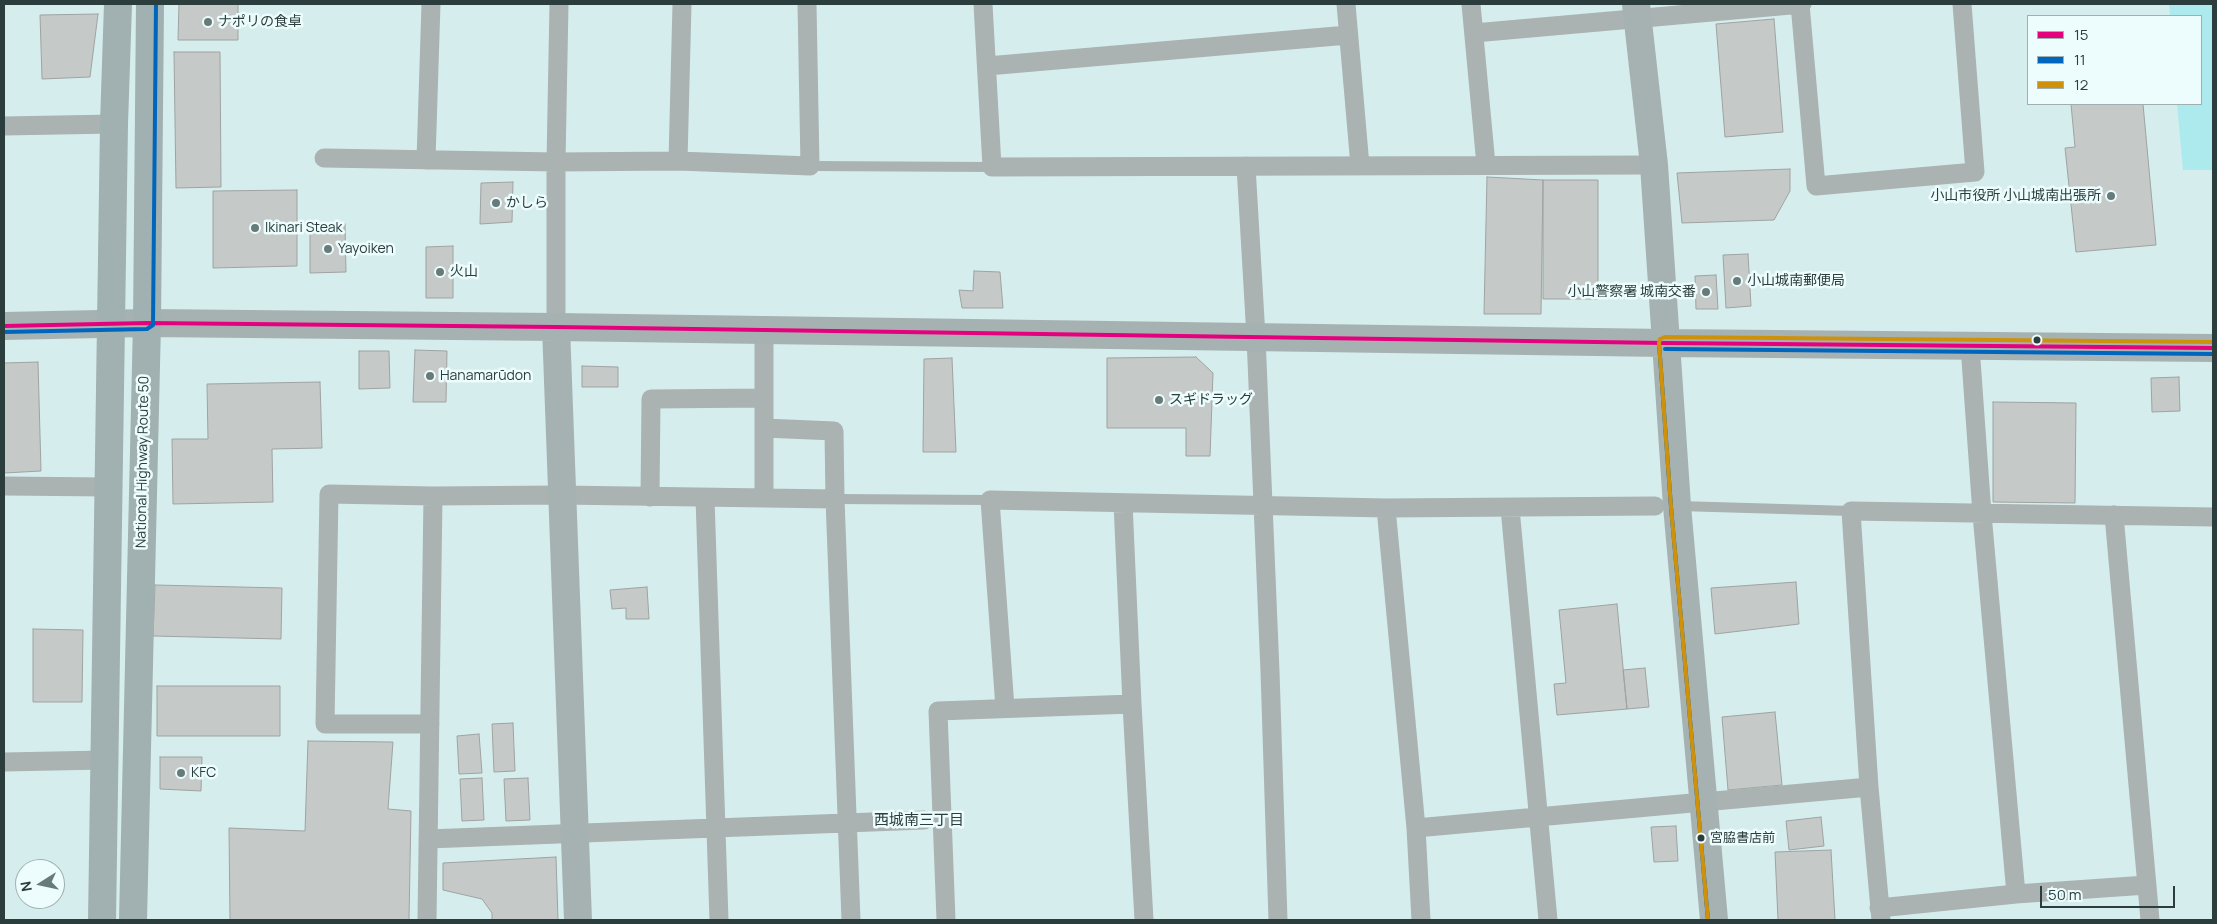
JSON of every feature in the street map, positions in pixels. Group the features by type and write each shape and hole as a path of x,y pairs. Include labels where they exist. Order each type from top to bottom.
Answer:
{"highway":[{"path":"102,920 114,124 118,4"},
{"name":"National Highway Route 50","path":"133,920 146,323 150,4"}],"main road":[{"path":"1637,11 1654,165 1665,343 1666,506 1704,803 1714,920"},
{"path":"4,326 146,323 556,327 1665,343 2213,348"},
{"path":"556,327 578,920"}],"street":[{"path":"426,160 431,4"},
{"path":"556,327 556,162 559,4"},
{"path":"678,161 682,4"},
{"path":"324,158 556,162 678,161 810,166 807,4"},
{"path":"984,4 992,166 1654,165"},
{"path":"1346,4 1360,166"},
{"path":"1471,4 1486,165"},
{"path":"1474,33 1637,11 1800,4 1816,186 1975,172 1962,4"},
{"path":"987,66 1348,35"},
{"path":"4,126 114,124"},
{"path":"1246,166 1256,337 1278,920"},
{"path":"764,331 764,498"},
{"path":"1970,346 1982,514 2016,894"},
{"path":"650,497 651,399 764,398"},
{"path":"764,428 834,430 851,920"},
{"path":"4,486 108,487"},
{"path":"430,724 325,724 329,494 835,499"},
{"path":"427,920 433,496"},
{"path":"705,498 719,920"},
{"path":"1005,708 990,500 1386,508 1666,506"},
{"path":"1123,503 1144,920"},
{"path":"1386,508 1416,828 1422,920"},
{"path":"1510,508 1540,816 1548,920"},
{"path":"2147,884 2016,894 1880,914 1869,787 1851,511 2213,517"},
{"path":"2114,515 2150,920"},
{"path":"946,920 938,711 1132,704"},
{"path":"4,762 105,760"},
{"path":"1416,828 1869,787"},
{"path":"428,839 574,835 924,820"}],"lane":[{"path":"810,166 992,166"},
{"path":"835,499 990,500"},
{"path":"1666,506 1851,511"}],"shaded area":[{"path":"2169,4 2213,4 2213,170 2183,170 2177,105 2202,105 2202,15 2170,15"}],"building":[{"name":"ナポリの食卓","path":"179,4 238,4 238,40 178,40"},
{"path":"98,14 90,77 42,79 40,15"},
{"path":"1774,19 1783,132 1725,137 1716,24"},
{"path":"174,52 220,52 221,187 176,188"},
{"name":"小山市役所 小山城南出張所","path":"2071,105 2143,105 2156,245 2076,252 2065,148 2075,147"},
{"path":"1790,169 1790,191 1774,220 1682,223 1677,173"},
{"path":"1487,177 1543,180 1541,314 1484,314"},
{"path":"1543,180 1598,180 1598,299 1543,299"},
{"name":"かしら","path":"513,182 512,222 480,224 481,183"},
{"name":"Ikinari Steak","path":"297,190 297,266 213,268 213,191"},
{"name":"Yayoiken","path":"345,224 346,272 310,273 310,225"},
{"name":"火山","path":"453,246 453,298 426,298 426,247"},
{"name":"小山城南郵便局","path":"1748,254 1751,306 1726,308 1723,255"},
{"path":"974,271 1000,272 1003,308 962,308 959,290 973,291"},
{"name":"小山警察署 城南交番","path":"1716,275 1718,309 1696,309 1695,276"},
{"name":"Hanamarūdon","path":"415,350 447,351 446,402 413,402"},
{"path":"359,351 389,351 390,388 359,389"},
{"name":"スギドラッグ","path":"1196,357 1213,373 1210,456 1186,456 1186,428 1107,428 1107,358"},
{"path":"952,358 956,452 923,452 924,359"},
{"path":"38,362 41,471 4,473 4,363"},
{"path":"582,366 618,367 618,387 582,387"},
{"path":"2179,377 2180,411 2152,412 2151,378"},
{"path":"320,382 322,448 272,449 273,502 173,504 172,439 208,439 207,384"},
{"path":"1993,402 2076,403 2075,503 1993,502"},
{"path":"1796,582 1799,624 1715,634 1711,588"},
{"path":"155,585 282,588 281,639 153,636"},
{"path":"647,587 649,619 626,619 626,608 612,609 610,590"},
{"path":"1617,604 1627,709 1557,715 1554,684 1566,683 1559,610"},
{"path":"33,629 83,630 82,702 33,702"},
{"path":"1645,668 1649,707 1627,709 1623,670"},
{"path":"157,686 280,686 280,736 157,736"},
{"path":"1775,712 1782,785 1728,790 1722,717"},
{"path":"513,723 515,771 494,772 492,724"},
{"path":"479,734 482,773 459,774 457,736"},
{"path":"308,741 393,742 388,809 411,811 409,920 230,920 229,828 305,831"},
{"name":"KFC","path":"160,757 202,757 201,791 160,789"},
{"path":"482,778 484,820 462,821 460,779"},
{"path":"528,778 530,820 506,821 504,779"},
{"path":"1821,817 1824,846 1789,850 1786,821"},
{"path":"1676,826 1678,861 1654,862 1651,827"},
{"path":"1831,850 1835,920 1778,920 1775,852"},
{"path":"556,857 558,920 492,920 492,913 482,899 443,890 443,863"}],"transit line":[{"name":"11","path":"4,332 147,329 153,325 156,4"},
{"name":"15","path":"4,326 147,323 556,327 1665,343 2213,348"},
{"name":"12","path":"1708,920 1671,507 1660,339 1665,337 2213,342"},
{"name":"11","path":"1659,343 1671,507 1708,920"},
{"name":"11","path":"1665,349 2213,354"}],"place":[{"name":"ナポリの食卓","path":"208,22"},
{"name":"小山市役所 小山城南出張所","path":"2111,196"},
{"name":"かしら","path":"496,203"},
{"name":"Ikinari Steak","path":"255,228"},
{"name":"Yayoiken","path":"328,249"},
{"name":"火山","path":"440,272"},
{"name":"小山城南郵便局","path":"1737,281"},
{"name":"小山警察署 城南交番","path":"1706,292"},
{"name":"Hanamarūdon","path":"430,376"},
{"name":"スギドラッグ","path":"1159,400"},
{"name":"KFC","path":"181,773"},
{"name":"宮脇書店前","path":"1701,838"}],"district":[{"name":"西城南三丁目","path":"919,821"}]}
